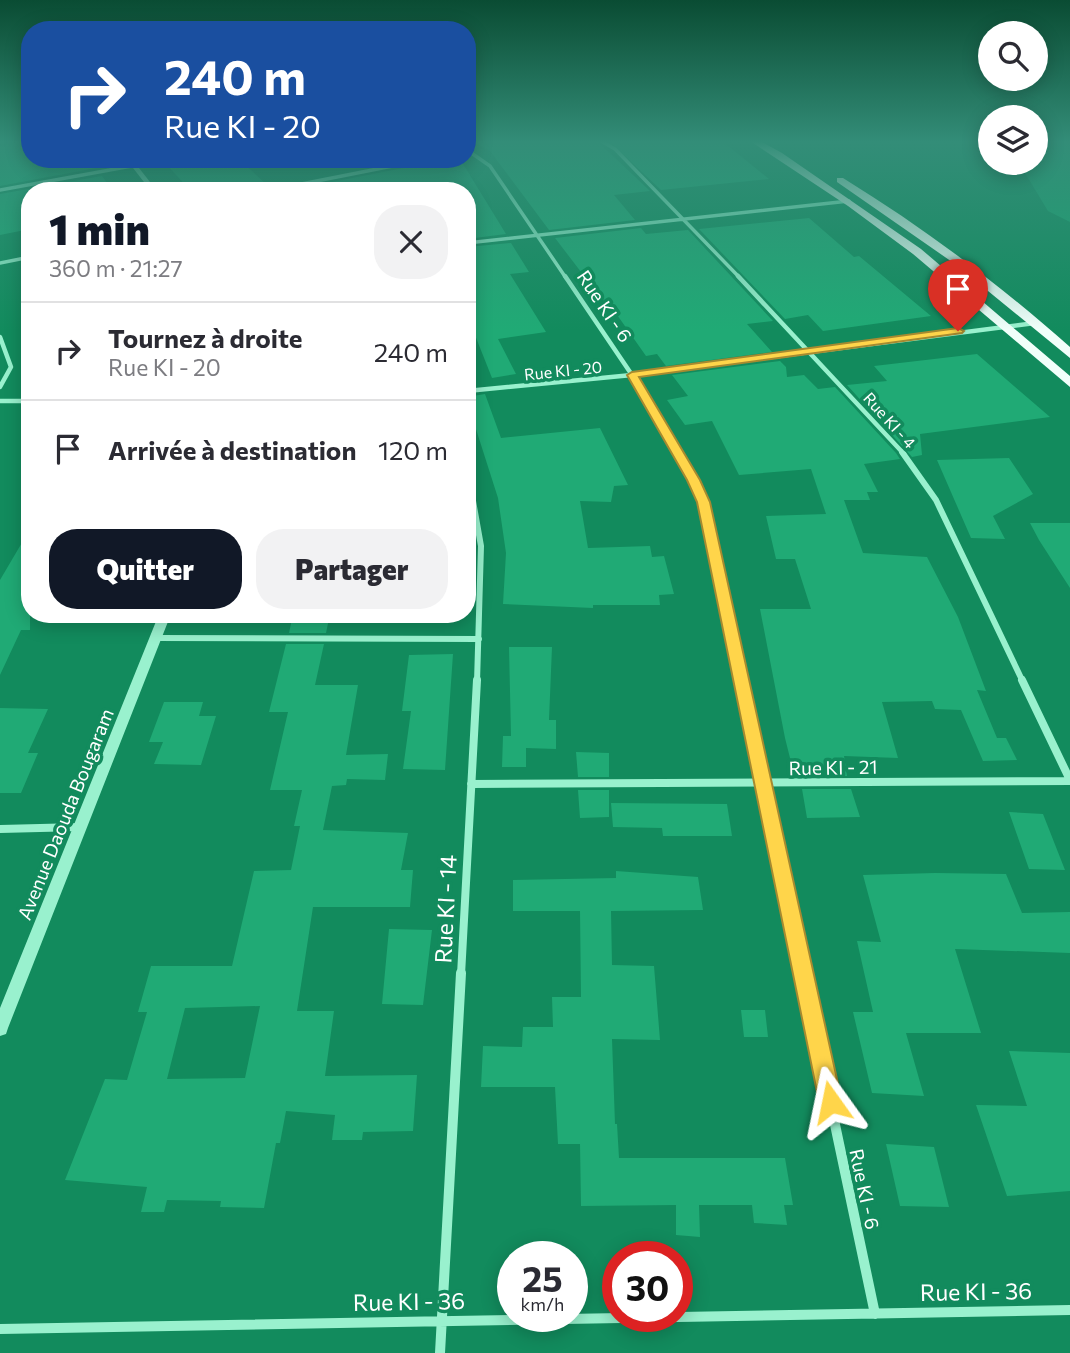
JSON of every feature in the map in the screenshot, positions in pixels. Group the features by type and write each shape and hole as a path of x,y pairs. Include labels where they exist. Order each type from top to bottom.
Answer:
{"highway":[{"path":"853,204 922,253 1008,325 1070,383"},
{"path":"879,204 936,244 1036,323 1070,354"}],"street":[{"name":"Rue KI - 6","path":"516,204 632,375 694,480 704,502 874,1314"},
{"name":"Rue KI - 4","path":"669,204 809,350 912,464 936,500 1070,781"},
{"path":"476,242 820,204"},
{"path":"0,263 21,259"},
{"name":"Rue KI - 20","path":"476,390 632,375 809,350 1036,323"},
{"path":"0,337 11,367 0,387"},
{"path":"0,401 21,401"},
{"name":"Rue KI - 14","path":"440,1353 479,639 481,546 476,518"},
{"name":"Avenue Daouda Bougaram","path":"0,1028 162,623"},
{"path":"156,638 479,639"},
{"name":"Rue KI - 21","path":"471,784 1070,781"},
{"path":"0,829 81,827"},
{"name":"Rue KI - 36","path":"0,1329 1070,1310"}],"green space":[{"path":"1044,204 1070,204 1070,222 1048,211"}],"building":[{"path":"0,204 21,204 21,231 0,235"},
{"path":"476,204 488,204 506,234 476,238"},
{"path":"530,204 622,204 635,220 549,230"},
{"path":"809,218 854,257 859,256 931,316 823,331 808,315 785,319 699,229"},
{"path":"641,228 646,234 688,230 773,321 747,324 772,352 666,366 657,354 646,356 608,302 604,302 555,238"},
{"path":"511,243 529,272 510,274 546,332 498,339 516,374 492,378 476,338 476,246"},
{"path":"977,354 1050,417 920,434 922,455 912,457 847,385 887,381 874,366"},
{"path":"780,361 786,367 787,377 804,375 818,389 835,387 900,459 864,464 878,492 867,492 870,500 844,500 863,553 927,557 958,617 986,691 977,690 997,738 1006,738 1017,760 983,761 961,710 935,709 932,701 882,702 898,758 844,756 847,776 799,776 797,762 791,762 785,738 760,609 811,609 795,559 776,559 766,516 826,514 811,469 739,475 712,421 685,425 667,400 688,396 672,375"},
{"path":"485,394 501,438 600,428 628,485 614,486 611,502 580,501 588,548 650,546 652,557 664,556 674,594 659,595 660,605 593,605 593,608 503,604 506,553 498,498 476,429 476,396"},
{"path":"1009,458 1033,494 993,516 1005,539 971,538 937,460"},
{"path":"1030,523 1070,523 1070,588 1039,540"},
{"path":"21,544 21,623 30,623 30,630 21,630 0,675 0,580"},
{"path":"291,623 328,623 326,633 289,633"},
{"path":"286,644 324,644 315,685 358,685 346,755 388,754 385,780 347,779 346,785 332,786 323,830 408,833 401,870 413,870 410,907 313,907 297,1011 334,1011 325,1076 417,1075 413,1131 363,1132 362,1140 332,1140 335,1115 286,1111 280,1143 276,1143 264,1208 220,1207 221,1201 167,1200 164,1212 141,1212 147,1187 65,1180 105,1079 127,1080 147,1012 138,1012 151,966 232,966 254,871 291,870 300,826 294,826 302,790 270,790 288,712 269,712","holes":["260,1006 245,1078 167,1079 185,1008"]},
{"path":"509,647 552,647 549,720 556,720 556,749 526,748 526,767 502,767 503,736 511,736"},
{"path":"453,654 445,770 403,769 411,711 402,711 409,655"},
{"path":"164,702 203,702 199,716 216,716 201,765 154,764 163,742 149,742"},
{"path":"0,708 48,709 28,753 38,753 21,793 0,793"},
{"path":"576,752 609,753 609,777 578,777"},
{"path":"802,789 851,789 860,817 807,818"},
{"path":"578,790 609,790 609,817 580,818"},
{"path":"611,803 727,804 732,836 663,836 662,828 613,827"},
{"path":"1009,812 1043,814 1065,870 1029,869"},
{"path":"616,871 698,877 703,910 611,911 612,965 654,966 660,1040 612,1039 619,1158 785,1158 793,1205 784,1205 787,1225 754,1223 752,1205 699,1205 700,1237 676,1235 676,1205 581,1206 580,1144 558,1144 555,1087 481,1087 483,1046 522,1047 523,1027 553,1027 552,997 581,997 580,911 513,911 513,880 616,878"},
{"path":"1006,874 1022,913 1070,912 1070,953 955,949 981,1033 906,1033 924,1096 872,1093 853,1012 873,1012 857,941 881,942 863,875"},
{"path":"389,929 432,930 423,1005 382,1004"},
{"path":"741,1010 765,1010 768,1037 744,1037"},
{"path":"1009,1051 1070,1053 1070,1191 1007,1196 976,1105 1027,1106"},
{"path":"886,1144 934,1147 949,1207 900,1206"}],"route":[{"path":"831,1102 704,502 694,480 632,375 958,331"}]}
